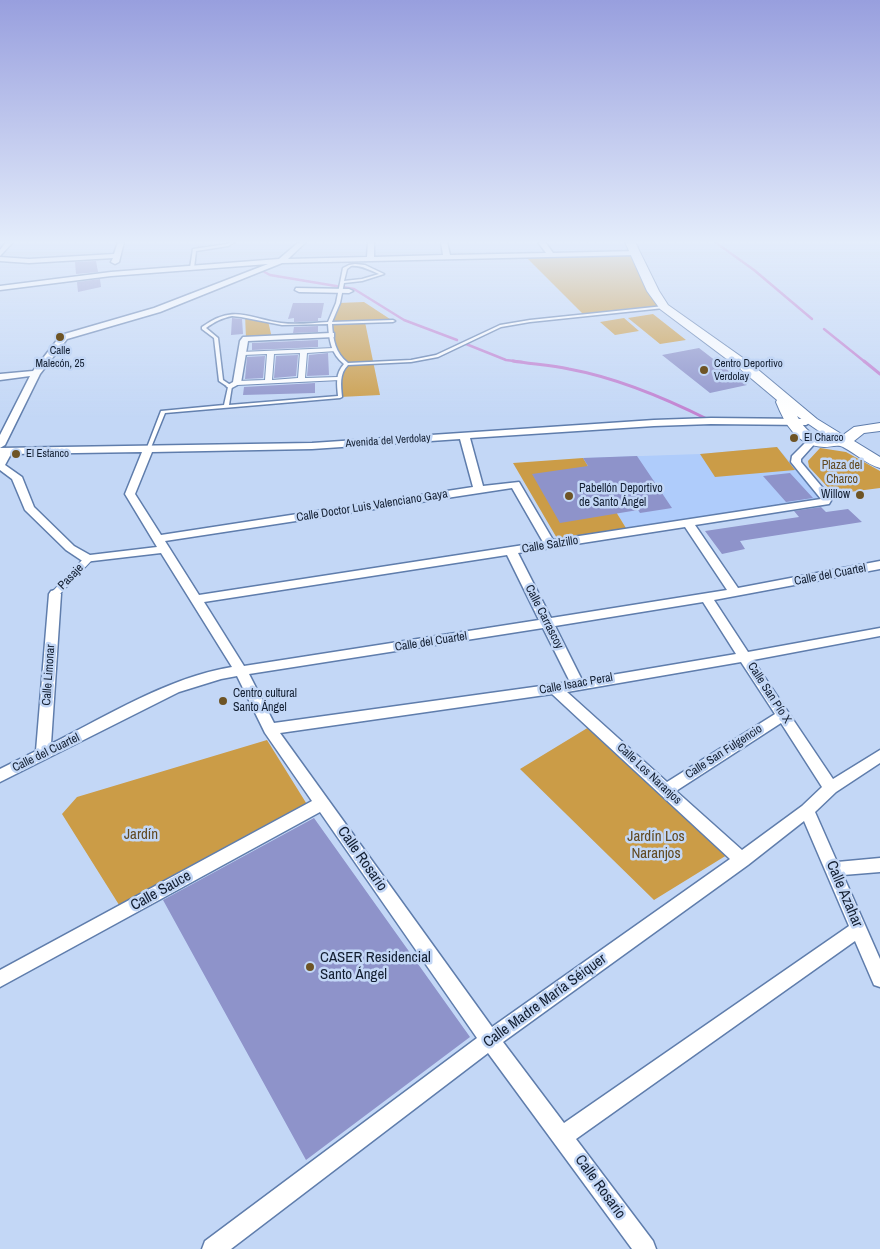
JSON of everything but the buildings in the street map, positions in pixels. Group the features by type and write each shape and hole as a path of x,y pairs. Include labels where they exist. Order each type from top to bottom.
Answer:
{"main road":[{"path":"659,300 664,307 732,356 781,396 813,440 846,439 853,433 880,427"},
{"path":"781,396 801,426 846,439 880,462"},
{"path":"801,426 833,424 880,427"},
{"path":"833,424 844,429 846,439"}],"street":[{"path":"88,560 70,548 29,508 17,477 0,466 2,449 36,373 64,337 157,310 181,300"},
{"path":"331,336 246,339 234,385 268,381 338,379"},
{"path":"243,353 334,350"},
{"path":"301,380 304,351"},
{"path":"268,381 271,353"},
{"path":"0,377 36,373"},
{"name":"Avenida del Verdolay","path":"2,449 148,450 312,446 654,423 711,421 775,423 801,426"},
{"path":"464,436 479,489"},
{"name":"Calle Salzillo","path":"196,599 689,524 827,501 796,462 796,458 813,440"},
{"name":"Calle Rosario","path":"148,450 130,494 241,670 270,729 490,1040 645,1249"},
{"name":"Calle Doctor Luis Valenciano Gaya","path":"88,560 162,544 515,484 550,545"},
{"path":"689,524 735,593"},
{"name":"Calle Carrascoy","path":"511,551 578,684"},
{"name":"Pasaje","path":"55,594 88,560"},
{"name":"Calle del Cuartel","path":"0,776 174,689 220,674 706,598 880,565"},
{"name":"Calle Limonar","path":"43,755 55,594"},
{"name":"Calle San Pío X","path":"706,598 831,788"},
{"name":"Calle Isaac Peral","path":"270,729 555,688 880,632"},
{"name":"Calle Los Naranjos","path":"555,688 742,860"},
{"name":"Calle San Fulgencio","path":"666,790 783,715"},
{"name":"Calle Madre María Séiquer","path":"213,1249 490,1040 742,860 807,810 831,788 880,756"},
{"name":"Calle Sauce","path":"0,979 322,803"},
{"name":"Calle Azahar","path":"807,810 880,979"},
{"path":"833,869 880,865"},
{"path":"562,1136 858,929"}],"lane":[{"path":"338,300 330,324 331,336 334,350 339,359 347,364 411,361 438,356 500,326 530,321 664,307"},
{"path":"226,407 234,385 221,381 216,338 203,328 211,321 228,314 245,314 282,324 393,321"},
{"path":"148,450 164,412 340,397 338,379 341,369 347,364"}],"shaded area":[{"path":"777,447 825,502 629,533 583,458 700,454"}],"green space":[{"path":"569,300 661,300 664,307 584,315"},
{"path":"364,302 393,321 365,322 380,395 340,397 338,379 347,364 339,359 330,323 338,303"},
{"path":"245,314 268,321 272,338 246,339"},
{"path":"653,314 686,340 660,344 628,318"},
{"path":"624,318 639,331 615,335 600,322"},
{"path":"777,447 795,470 715,477 700,454"},
{"name":"Plaza del Charco","path":"820,448 846,452 880,471 880,488 834,494 809,467 808,461"},
{"name":"Pabellón Deportivo de Santo Ángel","path":"583,458 629,533 558,540 513,463"},
{"name":"Jardín Los Naranjos","path":"589,727 727,855 654,900 520,769"},
{"name":"Jardín","path":"267,740 308,806 121,908 62,814 77,797"}],"waterway":[{"path":"372,300 404,320 457,340"},
{"path":"790,300 812,319"},
{"path":"824,329 865,362"},
{"path":"466,344 506,360 522,362"},
{"path":"513,361 562,368 623,383 709,420"},
{"path":"864,361 880,374"}],"place":[{"name":"Calle Malecón, 25","path":"60,337"},
{"name":"Centro Deportivo Verdolay","path":"704,370"},
{"name":"El Charco","path":"794,438"},
{"name":"El Estanco","path":"16,454"},
{"name":"Willow","path":"860,495"},
{"name":"Pabellón Deportivo de Santo Ángel","path":"569,496"},
{"name":"Centro cultural Santo Ángel","path":"223,701"},
{"name":"CASER Residencial Santo Ángel","path":"310,967"}]}
